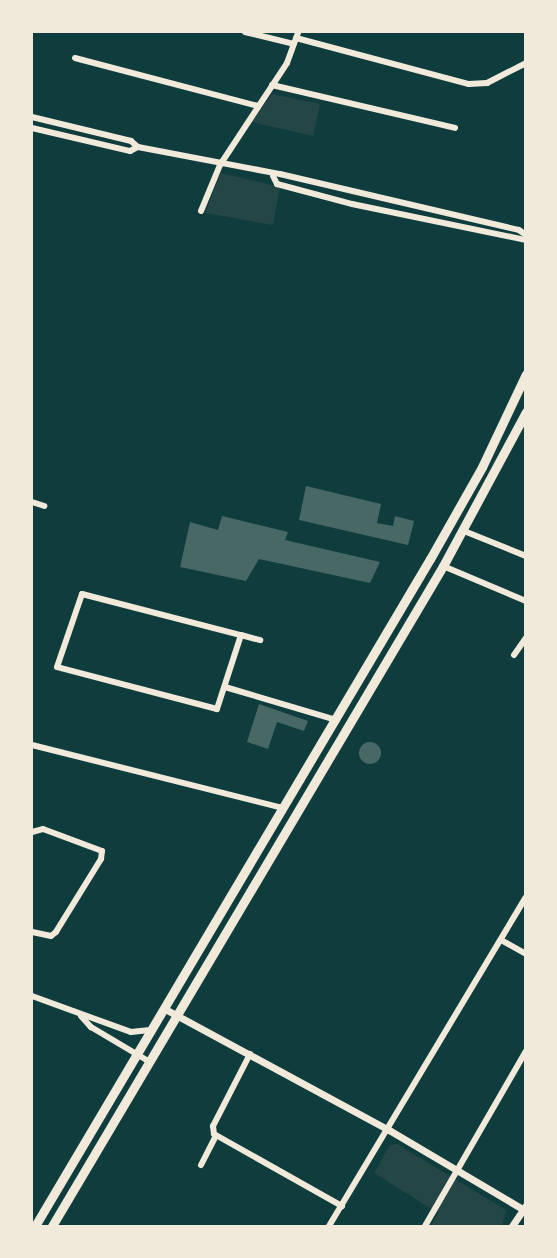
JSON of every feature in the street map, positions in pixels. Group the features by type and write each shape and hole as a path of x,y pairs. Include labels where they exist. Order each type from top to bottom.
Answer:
{"main road":[{"path":"35,1227 482,467 526,374"},
{"path":"52,1227 464,531 526,412"}],"street":[{"path":"245,32 295,36 469,84 487,83 526,63"},
{"path":"201,211 220,165 272,85 295,36"},
{"path":"75,58 258,106"},
{"path":"272,85 455,128"},
{"path":"32,117 131,141 138,147 273,176 280,174 519,230 526,237"},
{"path":"55,133 58,123"},
{"path":"32,128 130,150 138,147"},
{"path":"273,176 277,184 352,204 430,222 526,237"},
{"path":"352,204 355,193"},
{"path":"430,222 432,210"},
{"path":"32,502 44,506"},
{"path":"464,531 526,556"},
{"path":"443,566 526,601"},
{"path":"241,635 217,709 57,667 82,594 241,635 260,640"},
{"path":"514,655 525,638"},
{"path":"225,687 333,719"},
{"path":"32,745 282,808"},
{"path":"32,832 43,829 102,850 101,859 56,932 51,936 32,932"},
{"path":"329,1227 526,897"},
{"path":"501,940 526,954"},
{"path":"32,996 81,1016 103,1018 131,1031 150,1030"},
{"path":"165,1009 389,1130 525,1208 512,1227"},
{"path":"81,1016 91,1027 150,1062"},
{"path":"425,1227 460,1171 526,1051"},
{"path":"201,1165 216,1136 213,1126 250,1054"},
{"path":"216,1136 342,1206"}],"shaded area":[{"path":"272,94 320,104 313,136 252,122"},
{"path":"221,173 280,187 273,225 205,213"},
{"path":"397,1144 506,1210 502,1226 431,1226 438,1213 374,1173 390,1145"}],"building":[{"path":"306,486 381,504 377,523 393,526 395,516 414,521 408,545 299,520"},
{"path":"222,516 288,532 285,540 380,562 370,583 259,559 246,581 180,567 190,522 218,530"},
{"path":"259,704 308,721 304,731 277,722 268,749 247,742"},
{"path":"370,742 378,745 381,753 378,761 370,764 362,761 359,753 362,745"}]}
